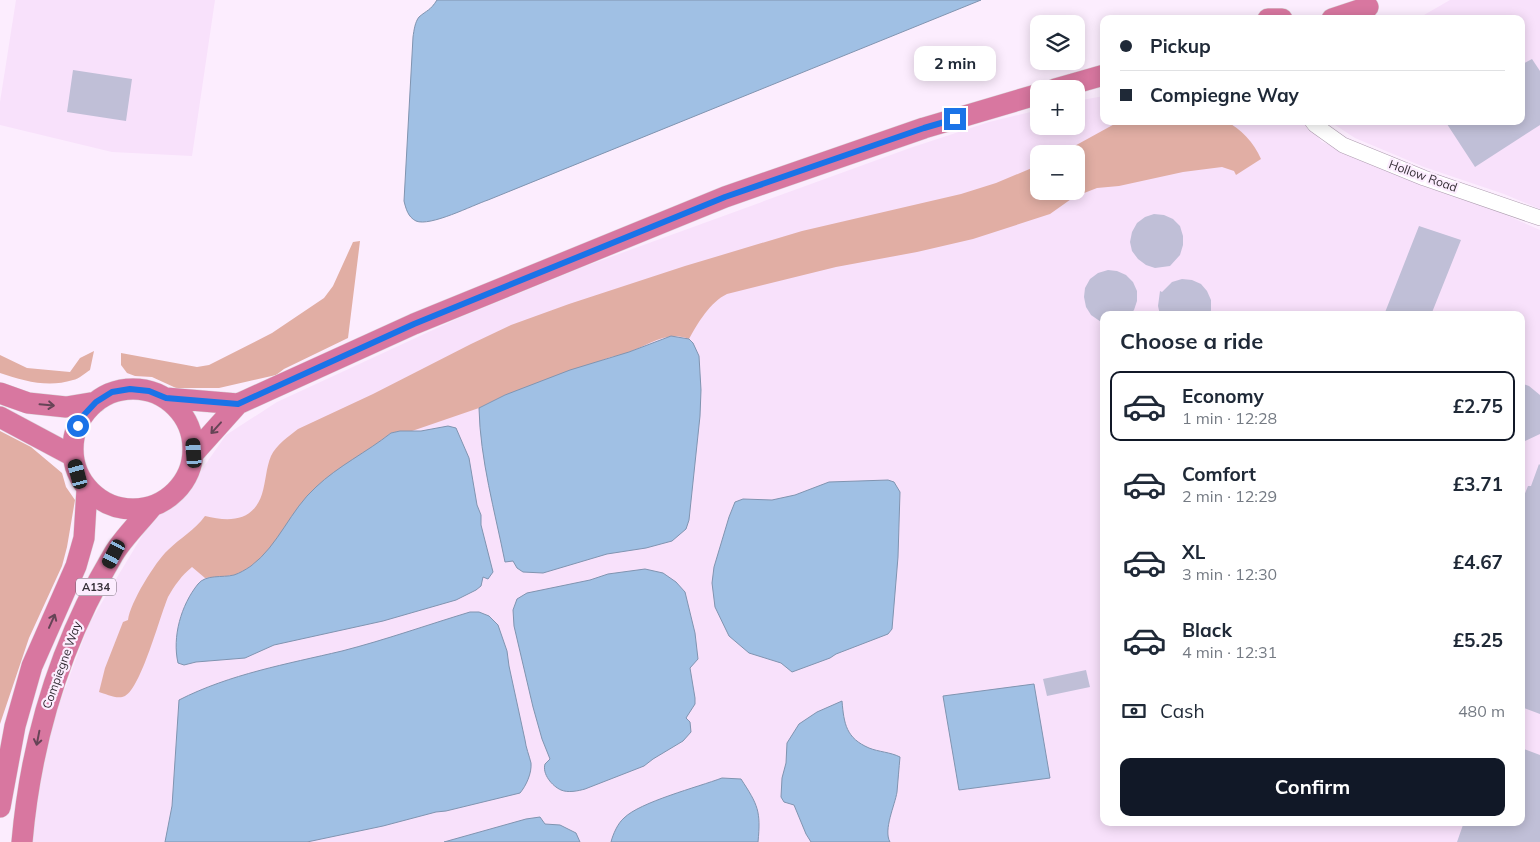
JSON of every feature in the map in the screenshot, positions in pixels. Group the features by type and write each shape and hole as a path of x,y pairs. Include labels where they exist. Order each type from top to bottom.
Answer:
{"highway":[{"path":"1346,15 1367,9"},
{"path":"1085,81 1100,77"},
{"path":"194,453 238,404 414,324 725,197 924,128 1030,97"},
{"path":"130,389 149,391 166,398 178,408 188,422 193,437 194,453 190,472 180,488 167,500 151,508 134,510 116,508 100,500 87,489 78,474 73,456 74,436 82,417 96,402 112,392 130,389"},
{"path":"0,393 28,403 66,407 96,402"},
{"path":"166,398 238,404"},
{"path":"0,417 50,442 73,456"},
{"name":"Compiegne Way","path":"0,807 15,726 32,666 76,566 84,538 87,489"},
{"name":"Compiegne Way","path":"22,842 25,808 40,724 56,675 78,621 114,554 151,508"}],"street":[{"name":"Hollow Road","path":"1315,125 1343,145 1424,178 1540,218"}],"shaded area":[{"path":"16,0 215,0 192,156 112,152 0,125 0,102"},
{"path":"1450,0 1540,0 1540,209 1504,194 1424,167 1355,138 1335,125 1525,125 1525,15 1424,15"},
{"path":"1100,97 1100,125 1308,125 1322,142 1426,187 1499,212 1540,230 1540,842 27,842 51,726 89,624 157,511 186,492 226,435 277,402 461,317 583,267 910,148 989,122 1030,112 1030,135 1085,135 1085,99"},
{"path":"1113,125 1231,125 1255,147 1261,159 1236,175 1234,171 1222,167 1183,172 1119,186 1097,188 1085,193 1085,145 1076,145"},
{"path":"1030,169 1030,200 1070,200 1050,214 973,239 917,252 836,267 727,294 715,302 700,320 689,339 673,336 657,340 625,354 611,357 505,395 479,408 412,431 391,433 305,499 262,558 244,571 236,575 205,578 192,567 188,570 168,597 150,651 131,690 122,697 99,692 105,668 123,622 128,620 133,604 144,583 163,556 197,526 205,516 223,519 239,518 253,510 262,494 268,465 273,452 298,429 511,325 569,304 685,266 802,231 961,194 996,183"},
{"path":"360,241 348,338 284,369 276,375 219,388 176,388 152,377 135,376 127,373 121,365 121,353 197,367 209,365 272,333 324,298 333,286 353,242"},
{"path":"94,351 90,370 77,378 64,382 36,382 0,373 0,355 27,368 70,372 80,358"},
{"path":"0,431 31,447 62,473 66,487 75,500 62,566 29,638 0,724"}],"water":[{"path":"437,0 981,0 462,210 431,221 422,222 416,221 409,215 404,201 413,37 419,17"},
{"path":"671,336 689,339 699,356 700,416 689,520 686,529 672,541 646,548 607,554 543,573 523,572 517,568 513,561 505,562 485,466 479,408 505,395 570,370 629,352"},
{"path":"448,426 456,428 469,458 477,505 481,515 481,525 493,572 488,579 483,577 481,586 456,600 383,621 274,645 245,658 196,662 184,665 178,663 176,643 179,622 192,592 201,581 234,575 251,566 261,558 299,506 316,487 334,472 391,433 421,431"},
{"path":"888,480 894,482 900,492 898,557 892,629 888,634 792,672 781,663 749,653 729,636 715,607 712,583 714,567 735,502 743,499 772,500 795,495 829,482"},
{"path":"645,569 663,573 676,582 685,592 695,633 698,659 690,668 695,704 686,718 690,722 691,732 683,741 644,766 585,789 570,792 561,790 551,783 546,776 544,768 550,759 533,707 514,626 513,610 517,599 527,593 590,580 608,574"},
{"path":"470,612 479,612 489,616 498,625 507,651 531,763 531,771 520,793 307,842 165,842 172,806 179,700 238,676 358,647"},
{"path":"1034,684 1050,778 959,790 943,696"},
{"path":"842,701 845,723 855,740 869,748 900,757 897,792 888,831 890,842 811,842 794,805 784,802 781,797 787,743 799,724 817,712"},
{"path":"722,778 741,779 755,802 759,823 758,842 611,842 614,832 620,823 632,812 670,795"},
{"path":"540,817 545,824 560,825 576,833 580,842 444,842 526,819"}],"building":[{"path":"1532,59 1540,71 1540,125 1475,167 1448,125 1525,125 1525,63"},
{"path":"73,70 132,79 126,121 67,112"},
{"path":"1154,214 1164,215 1173,219 1180,226 1183,245 1180,255 1170,266 1155,268 1146,265 1132,251 1130,242 1132,232 1137,223 1145,217"},
{"path":"1419,226 1461,240 1433,311 1386,311"},
{"path":"1108,270 1117,271 1126,275 1133,282 1137,291 1137,301 1133,311 1100,311 1100,321 1091,315 1086,307 1085,288 1090,279 1098,273"},
{"path":"1182,279 1192,280 1201,284 1211,300 1211,311 1159,311 1160,291 1162,292 1172,282"},
{"path":"1525,384 1540,395 1540,434 1525,441"},
{"path":"1539,464 1540,714 1525,708 1525,493 1528,486 1531,486"},
{"path":"1086,670 1090,687 1047,696 1043,679"},
{"path":"1525,749 1540,755 1540,842 1457,842 1463,826 1525,826"}],"route":[{"path":"78,426 82,417 96,402 112,392 130,389 149,391 166,398 238,404 414,324 498,292 725,197 955,119"}]}
